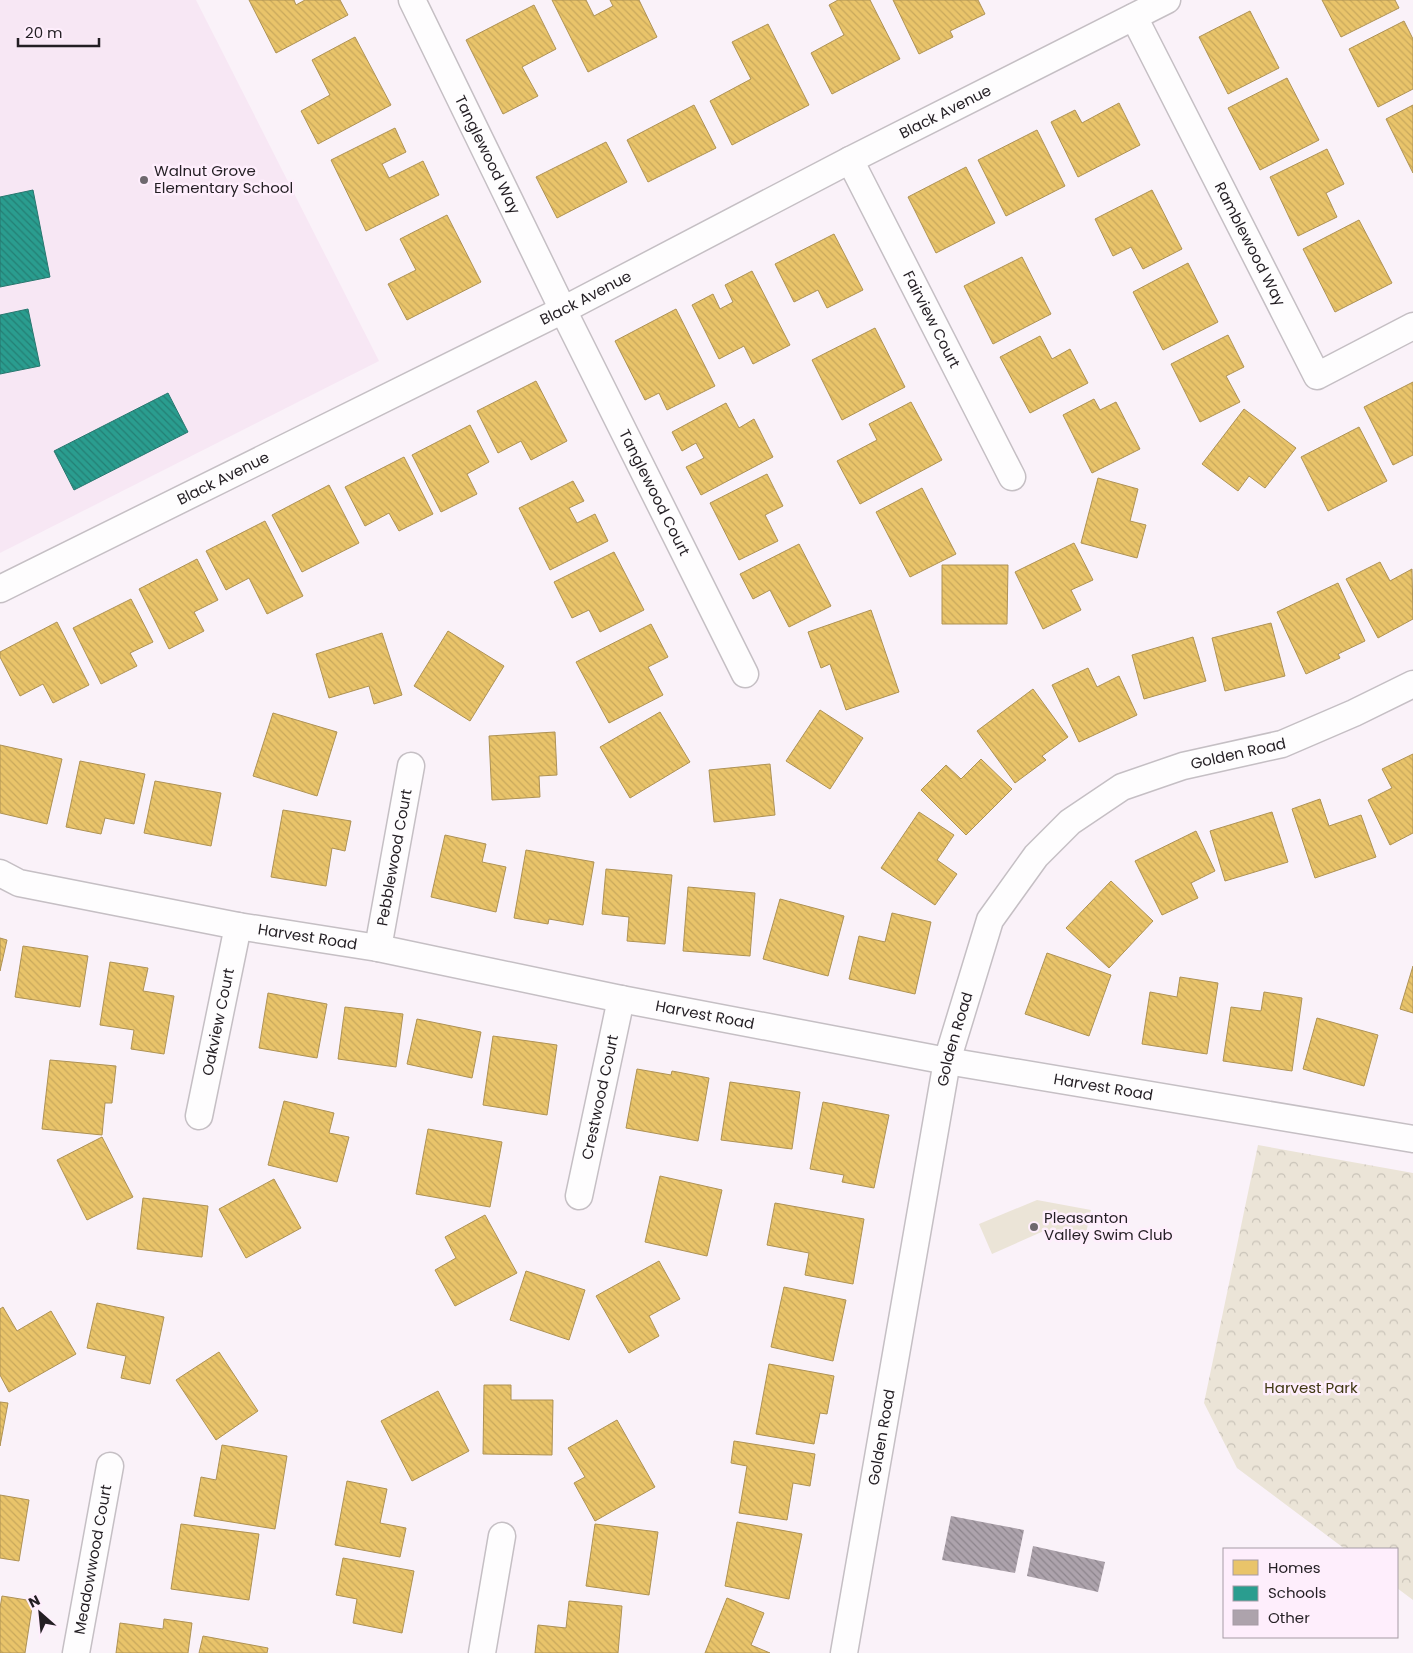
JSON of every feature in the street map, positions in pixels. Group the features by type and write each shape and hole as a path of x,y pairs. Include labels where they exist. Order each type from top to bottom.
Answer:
{"street":[{"name":"Black Avenue","path":"0,589 563,310 850,160 1167,0"},
{"name":"Tanglewood Way","path":"418,2 563,310"},
{"name":"Ramblewood Way","path":"1134,17 1317,376 1413,326"},
{"name":"Fairview Court","path":"850,160 1012,477"},
{"name":"Tanglewood Court","path":"563,310 745,674"},
{"name":"Golden Road","path":"844,1653 947,1062 990,920 1036,856 1070,822 1122,788 1183,766 1282,744 1354,713 1413,684"},
{"name":"Pebblewood Court","path":"378,948 411,766"},
{"name":"Harvest Road","path":"0,873 19,883 238,926 378,948 621,999 947,1062 1413,1139"},
{"name":"Oakview Court","path":"199,1116 238,926"},
{"name":"Crestwood Court","path":"579,1196 621,999"},
{"name":"Meadowwood Court","path":"76,1653 110,1466"},
{"path":"482,1653 502,1536"}],"shaded area":[{"name":"Walnut Grove Elementary School","path":"0,0 196,0 379,361 0,553"}],"green space":[{"name":"Harvest Park","path":"1258,1145 1413,1173 1413,1600 1398,1589 1398,1548 1344,1548 1237,1468 1204,1403"},
{"name":"Pleasanton Valley Swim Club","path":"1037,1200 1091,1210 1085,1238 1046,1230 992,1254 979,1224"}],"building: Homes":[{"path":"249,0 294,0 296,5 305,0 340,0 348,15 276,53"},
{"path":"552,0 586,0 594,16 613,6 610,0 639,0 657,37 588,72"},
{"path":"838,0 870,0 900,59 832,94 811,53 844,35 829,5"},
{"path":"893,0 978,0 985,14 950,31 953,37 919,54"},
{"path":"1322,0 1395,0 1399,8 1341,37"},
{"path":"534,5 556,49 522,67 538,96 503,114 466,40"},
{"path":"1250,11 1279,68 1228,94 1199,37"},
{"path":"1404,21 1413,39 1413,89 1378,107 1349,49"},
{"path":"768,24 809,105 732,145 710,101 751,79 732,42"},
{"path":"355,37 391,105 318,144 301,111 330,95 312,60"},
{"path":"1287,78 1319,140 1260,170 1228,108"},
{"path":"1119,103 1140,145 1078,177 1051,122 1075,110 1082,123"},
{"path":"694,105 716,148 648,182 627,140"},
{"path":"1413,105 1413,173 1386,119"},
{"path":"395,128 406,152 382,164 389,178 423,161 439,195 366,231 331,160"},
{"path":"1037,130 1065,186 1006,216 978,160"},
{"path":"606,142 627,182 557,218 536,177"},
{"path":"1327,149 1344,184 1326,193 1337,217 1298,236 1270,177"},
{"path":"966,167 995,223 936,253 908,197"},
{"path":"1152,190 1182,249 1143,269 1131,247 1113,256 1095,219"},
{"path":"447,215 481,282 407,320 388,284 416,270 400,239"},
{"path":"1359,220 1392,283 1335,312 1303,249"},
{"path":"834,234 863,290 827,308 818,290 794,302 775,264"},
{"path":"1022,257 1051,314 993,344 964,286"},
{"path":"1188,263 1218,322 1163,350 1133,292"},
{"path":"752,271 790,345 753,364 744,346 719,359 692,305 713,294 720,309 733,302 725,285"},
{"path":"676,309 715,386 667,410 659,393 645,400 615,341"},
{"path":"875,328 905,387 842,420 812,360"},
{"path":"1228,335 1244,367 1226,376 1240,402 1200,422 1171,364"},
{"path":"1040,336 1052,359 1070,349 1088,383 1030,413 1000,357"},
{"path":"536,381 567,441 531,460 521,441 498,453 477,411"},
{"path":"1413,382 1413,455 1393,465 1364,407"},
{"path":"1094,399 1100,410 1116,402 1140,449 1092,473 1063,415"},
{"path":"911,402 942,460 860,504 837,461 877,440 869,424"},
{"path":"726,403 739,428 754,419 773,457 701,495 686,467 704,458 696,443 682,451 672,432"},
{"path":"1244,409 1296,448 1265,488 1249,476 1238,491 1202,464"},
{"path":"470,425 489,462 467,474 477,494 441,512 412,455"},
{"path":"1359,427 1387,481 1328,511 1301,457"},
{"path":"404,457 433,514 399,531 389,513 365,526 345,487"},
{"path":"767,474 783,506 765,515 778,541 739,560 710,503"},
{"path":"1098,478 1138,489 1130,521 1146,525 1137,558 1081,543"},
{"path":"573,481 584,501 569,508 577,523 595,514 608,541 550,570 519,508"},
{"path":"329,485 359,543 302,572 272,515"},
{"path":"922,488 956,554 910,577 876,512"},
{"path":"265,521 303,596 267,614 249,578 226,590 206,551"},
{"path":"1074,543 1093,580 1071,590 1081,610 1043,629 1015,572"},
{"path":"799,544 831,606 789,627 770,590 753,599 740,574"},
{"path":"614,552 644,610 600,632 589,610 572,618 554,582"},
{"path":"197,559 218,600 194,612 204,631 169,649 139,589"},
{"path":"1380,562 1390,581 1412,569 1413,619 1378,638 1346,579"},
{"path":"942,565 1008,565 1007,624 942,624"},
{"path":"1338,583 1365,641 1338,654 1340,658 1306,674 1277,612"},
{"path":"131,599 153,642 130,653 137,666 101,684 73,628"},
{"path":"871,610 899,692 846,710 830,664 821,668 808,632"},
{"path":"57,622 89,685 53,703 43,684 20,696 0,657 0,652"},
{"path":"1271,623 1285,676 1225,691 1212,638"},
{"path":"651,624 668,657 648,667 663,695 609,723 576,662"},
{"path":"448,631 504,666 470,721 414,686"},
{"path":"382,633 402,695 374,704 369,686 329,698 316,654"},
{"path":"1193,637 1206,681 1144,699 1132,655"},
{"path":"1088,668 1097,687 1119,676 1137,715 1079,742 1052,685"},
{"path":"1033,689 1068,737 1042,756 1046,760 1015,783 977,731"},
{"path":"820,710 863,738 830,789 786,761"},
{"path":"660,712 690,762 630,798 600,747"},
{"path":"273,713 337,732 317,796 253,776"},
{"path":"555,732 557,775 539,776 540,797 492,800 489,736"},
{"path":"0,745 62,759 47,824 0,813"},
{"path":"1413,754 1413,833 1390,845 1368,800 1392,788 1382,769"},
{"path":"981,759 1012,789 966,835 921,790 946,765 961,779"},
{"path":"80,761 145,774 134,824 105,818 101,834 66,827"},
{"path":"770,764 775,815 714,822 709,770"},
{"path":"155,781 221,793 211,846 144,833"},
{"path":"1320,799 1329,826 1361,815 1376,857 1315,878 1292,809"},
{"path":"283,810 351,821 345,851 332,848 326,886 271,877"},
{"path":"919,812 954,835 937,860 957,874 935,905 881,868"},
{"path":"1272,812 1288,862 1225,881 1210,831"},
{"path":"1196,831 1215,871 1191,883 1198,898 1162,915 1135,861"},
{"path":"445,835 486,844 482,862 506,867 496,912 431,897"},
{"path":"526,850 594,862 583,925 549,919 548,924 514,918"},
{"path":"606,869 672,875 665,944 627,941 629,917 602,914"},
{"path":"1111,881 1153,921 1109,968 1066,928"},
{"path":"688,887 755,893 750,956 683,951"},
{"path":"780,899 844,916 828,976 763,959"},
{"path":"892,913 931,922 915,994 849,979 859,936 885,942"},
{"path":"0,938 7,940 0,971"},
{"path":"23,946 88,956 80,1007 15,997"},
{"path":"1047,953 1111,975 1089,1036 1025,1014"},
{"path":"110,962 148,968 143,991 174,996 164,1054 131,1049 134,1030 100,1025"},
{"path":"1413,966 1413,1013 1400,1009"},
{"path":"1180,977 1218,983 1207,1054 1142,1044 1150,992 1177,997"},
{"path":"1264,992 1302,998 1292,1071 1223,1061 1231,1007 1261,1011"},
{"path":"268,993 327,1004 317,1058 259,1048"},
{"path":"345,1007 403,1014 396,1067 338,1059"},
{"path":"1317,1018 1378,1035 1364,1086 1303,1069"},
{"path":"417,1019 481,1032 472,1078 407,1064"},
{"path":"493,1036 557,1045 547,1115 483,1105"},
{"path":"50,1060 116,1066 112,1103 105,1103 102,1135 42,1129"},
{"path":"637,1069 671,1075 672,1071 709,1078 698,1141 626,1128"},
{"path":"730,1082 800,1092 792,1149 721,1140"},
{"path":"284,1101 334,1113 329,1133 349,1137 337,1182 268,1165"},
{"path":"823,1102 889,1115 874,1188 842,1182 844,1175 810,1169"},
{"path":"428,1129 502,1142 490,1207 416,1194"},
{"path":"102,1137 133,1197 87,1220 57,1160"},
{"path":"660,1176 722,1190 707,1256 645,1242"},
{"path":"274,1179 301,1228 246,1258 219,1209"},
{"path":"143,1198 208,1206 202,1257 137,1249"},
{"path":"775,1203 864,1219 853,1284 805,1275 809,1253 767,1245"},
{"path":"485,1215 517,1273 455,1306 435,1270 456,1258 445,1237"},
{"path":"659,1261 680,1299 649,1316 659,1336 629,1353 596,1296"},
{"path":"526,1271 585,1290 569,1340 510,1320"},
{"path":"784,1287 846,1300 833,1361 771,1347"},
{"path":"97,1303 164,1317 150,1384 121,1378 126,1356 87,1348"},
{"path":"3,1307 17,1331 51,1311 76,1354 9,1392 0,1375 0,1309"},
{"path":"219,1352 258,1411 216,1440 176,1380"},
{"path":"769,1364 834,1376 827,1414 820,1413 814,1444 756,1434"},
{"path":"484,1385 511,1385 511,1400 553,1400 552,1455 483,1454"},
{"path":"438,1391 469,1451 412,1481 381,1421"},
{"path":"0,1402 8,1403 0,1446"},
{"path":"617,1420 655,1487 595,1521 574,1483 585,1477 568,1448"},
{"path":"734,1441 815,1454 810,1486 793,1483 787,1520 739,1513 747,1466 731,1463"},
{"path":"222,1445 287,1456 275,1529 194,1516 201,1477 216,1480"},
{"path":"347,1481 387,1489 380,1523 406,1528 400,1557 335,1545"},
{"path":"0,1495 29,1500 19,1561 0,1558"},
{"path":"737,1522 802,1534 789,1599 725,1586"},
{"path":"181,1524 259,1534 249,1600 171,1589"},
{"path":"595,1524 658,1532 649,1595 586,1586"},
{"path":"343,1558 414,1571 402,1633 353,1623 357,1599 336,1595"},
{"path":"2,1596 33,1601 25,1653 0,1653 0,1608"},
{"path":"727,1598 764,1613 751,1645 770,1653 705,1653"},
{"path":"569,1601 622,1606 618,1653 535,1653 538,1625 566,1628"},
{"path":"164,1619 192,1623 188,1653 116,1653 120,1623 163,1629"},
{"path":"203,1636 268,1648 267,1653 199,1653"}],"building: Schools":[{"path":"33,190 50,277 0,287 0,197"},
{"path":"28,309 40,366 0,374 0,315"},
{"path":"168,393 188,432 74,490 54,451"}],"building: Other":[{"path":"951,1516 1024,1530 1015,1573 942,1560"},
{"path":"1033,1546 1105,1562 1098,1592 1027,1576"}],"place":[{"name":"Walnut Grove Elementary School","path":"144,180"},
{"name":"Pleasanton Valley Swim Club","path":"1034,1227"}]}
